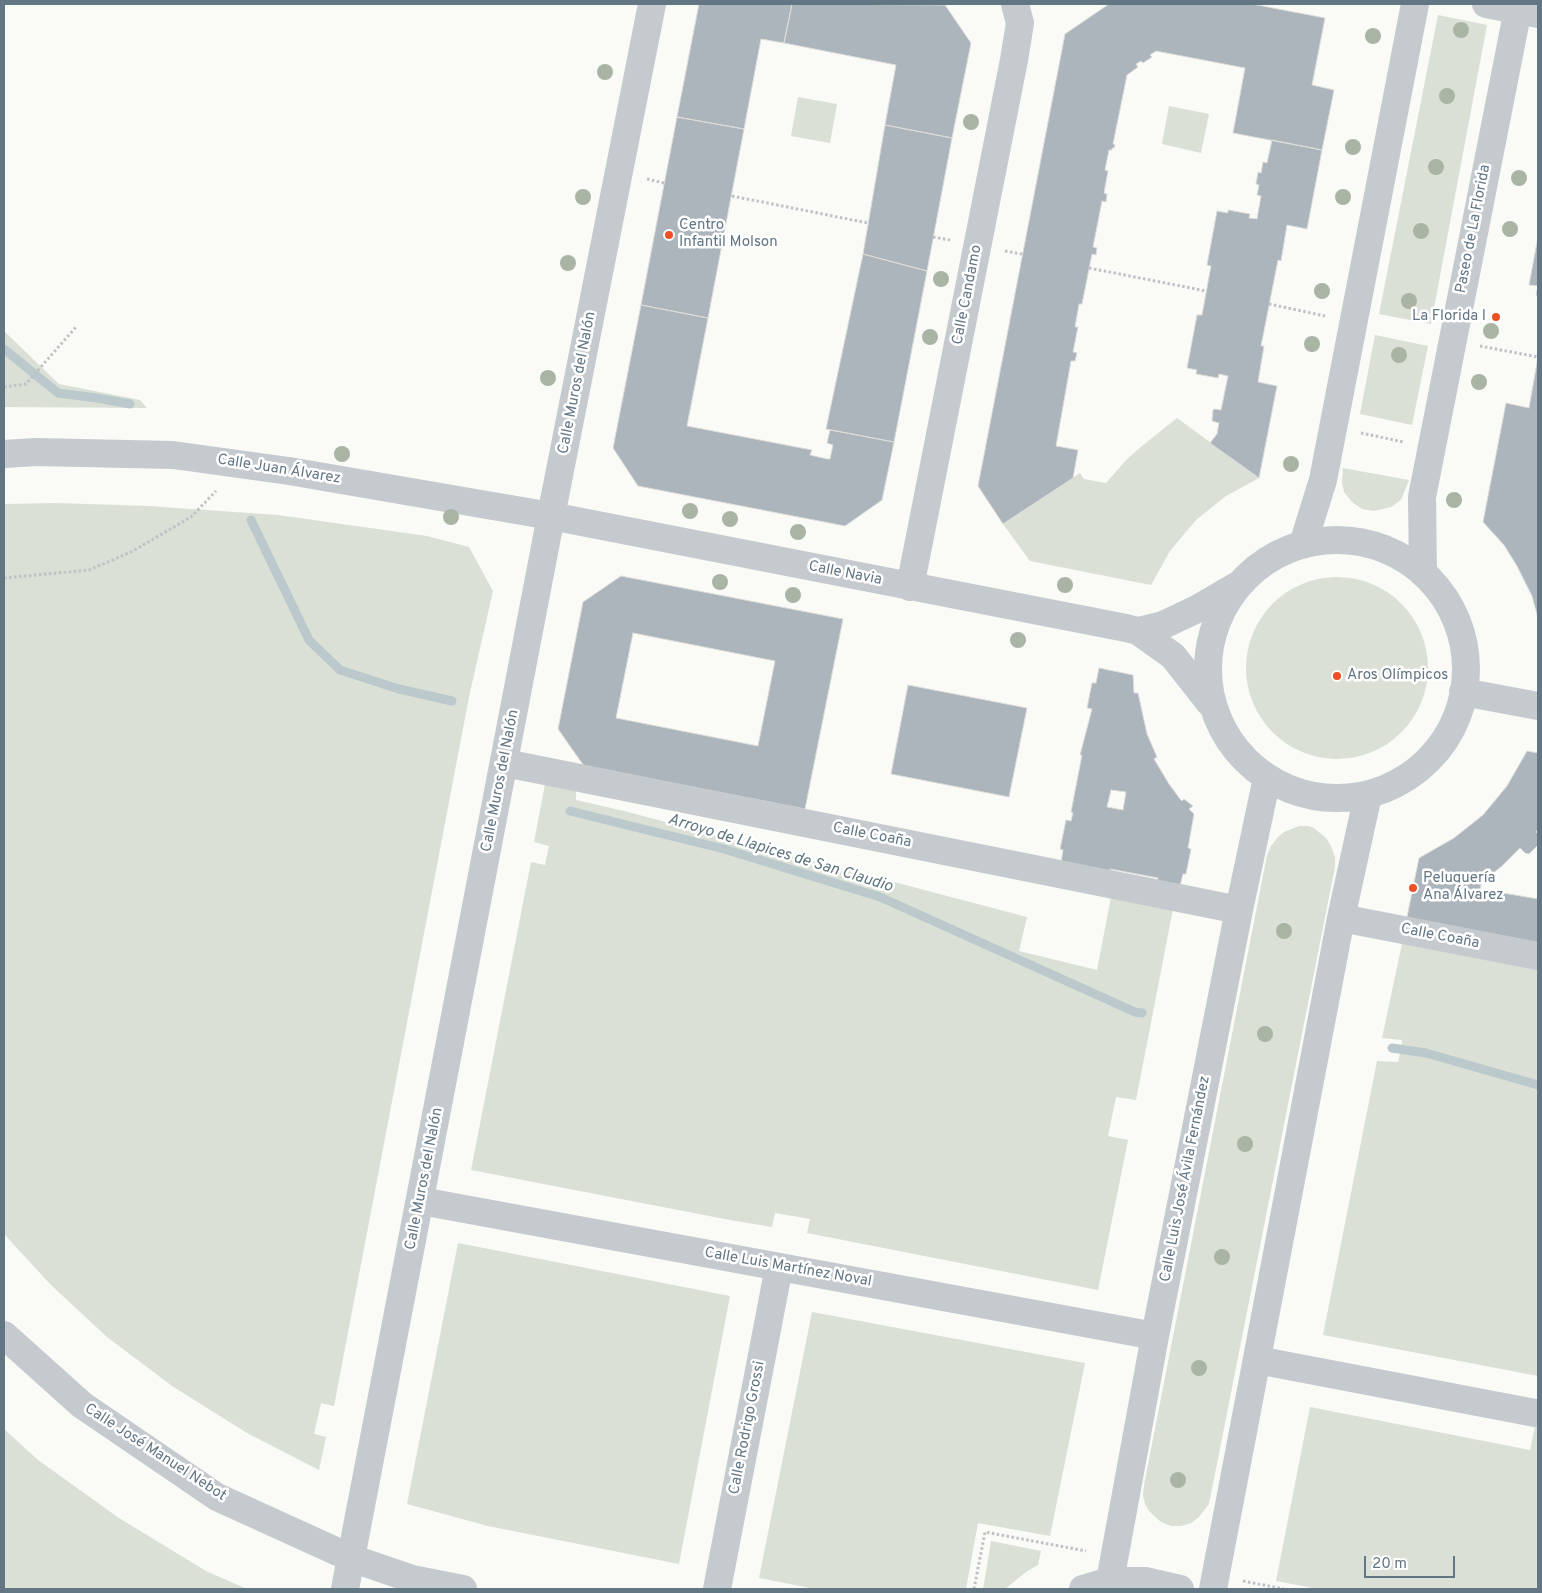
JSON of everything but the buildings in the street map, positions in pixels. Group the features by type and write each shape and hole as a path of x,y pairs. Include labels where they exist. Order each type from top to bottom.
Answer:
{"street":[{"name":"Calle Muros del Nalón","path":"345,1589 551,516 652,4"},
{"name":"Calle Candamo","path":"910,587 1014,60 1020,23 1015,4"},
{"path":"1303,544 1323,480 1334,427 1415,4"},
{"path":"1486,4 1525,10"},
{"name":"Paseo de La Florida","path":"1423,573 1422,497 1452,341 1525,10"},
{"name":"Calle Juan Álvarez","path":"4,454 36,452 173,455 289,471 551,516"},
{"name":"Calle Navia","path":"551,516 1138,631 1163,625 1195,610 1240,584"},
{"path":"1337,539 1370,544 1398,556 1423,573 1440,592 1456,620 1465,654 1463,697 1453,726 1434,755 1408,778 1368,795 1342,799 1313,797 1289,790 1267,778 1244,758 1225,734 1210,703 1206,663 1208,655 1217,622 1240,584 1264,563 1303,544 1337,539"},
{"name":"Calle Navia","path":"1138,631 1173,656 1210,703"},
{"path":"1463,692 1538,706"},
{"name":"Calle Coaña","path":"505,763 1239,910"},
{"name":"Calle Luis José Ávila Fernández","path":"1113,1569 1155,1336 1267,778"},
{"path":"1214,1582 1341,918 1368,795"},
{"name":"Calle Coaña","path":"1341,918 1538,956"},
{"name":"Calle Luis Martínez Noval","path":"421,1201 1155,1336"},
{"name":"Calle Rodrigo Grossi","path":"717,1589 779,1267"},
{"name":"Calle José Manuel Nebot","path":"4,1335 82,1405 217,1497 351,1558 412,1578 463,1589"},
{"path":"1257,1360 1535,1413"},
{"path":"1083,1589 1113,1569 1145,1581 1180,1589"}],"path":[{"path":"732,196 868,224"},
{"path":"1089,268 1206,291"},
{"path":"1269,304 1354,322"},
{"path":"4,387 26,384 76,327"},
{"path":"1452,341 1538,358"},
{"path":"1334,427 1432,448"},
{"path":"4,578 89,570 131,552 191,517 242,464"},
{"path":"974,1589 984,1532 1113,1569"},
{"path":"1214,1582 1284,1589"}],"shaded area":[{"path":"1438,15 1487,25 1431,324 1379,314"},
{"path":"798,97 837,104 830,143 791,136"},
{"path":"1169,106 1209,114 1201,153 1162,144"},
{"path":"4,331 59,384 140,400 147,408 4,407"},
{"path":"1375,335 1428,346 1412,425 1360,414"},
{"path":"1177,418 1259,478 1226,496 1196,520 1170,551 1151,585 1030,561 1003,524 1080,473 1084,479 1106,483 1127,459"},
{"path":"1343,468 1409,480 1401,500 1391,507 1374,511 1362,509 1352,502 1344,492 1342,483"},
{"path":"56,503 148,506 278,515 427,536 469,547 493,591 469,697 334,1406 321,1403 314,1434 326,1437 319,1470 247,1433 172,1386 107,1337 51,1285 4,1234 4,504"},
{"path":"1346,577 1355,578 1380,587 1402,603 1418,625 1427,650 1427,686 1418,711 1402,733 1380,749 1364,755 1346,759 1328,759 1319,758 1294,749 1279,739 1266,726 1256,711 1247,686 1246,659 1247,650 1256,625 1266,610 1279,597 1294,587 1319,578"},
{"path":"545,784 576,791 576,800 1027,917 1019,951 1097,970 1111,897 1173,909 1136,1100 1116,1097 1108,1136 1128,1140 1098,1290 807,1233 810,1219 775,1213 772,1227 471,1170 531,862 545,865 549,846 534,842"},
{"path":"1299,826 1314,828 1326,838 1335,857 1335,867 1209,1504 1199,1517 1191,1523 1171,1526 1161,1522 1149,1511 1143,1495 1144,1485 1267,855 1278,837 1284,832"},
{"path":"1403,939 1538,965 1538,1376 1323,1335 1377,1061 1398,1062 1401,1049 1402,1040 1382,1038"},
{"path":"458,1243 730,1296 679,1564 488,1526 407,1504"},
{"path":"812,1312 1085,1363 1050,1536 978,1523 966,1589 815,1589 759,1578"},
{"path":"1310,1407 1530,1450 1538,1412 1538,1589 1318,1589 1276,1581"},
{"path":"4,1429 38,1460 119,1518 206,1571 247,1589 4,1589"},
{"path":"991,1541 1041,1551 1038,1565 1005,1589 983,1589"}],"waterway":[{"name":"Arroyo de Llapices de San Claudio","path":"4,349 58,393 130,404"},
{"name":"Arroyo de Llapices de San Claudio","path":"251,520 309,640 340,670 399,689 452,701"},
{"name":"Arroyo de Llapices de San Claudio","path":"570,811 724,849 880,897 1135,1012 1142,1013"},
{"name":"Arroyo de Llapices de San Claudio","path":"1392,1048 1426,1053 1538,1085"}],"place":[{"name":"Centro Infantil Molson","path":"669,235"},
{"name":"La Florida I","path":"1496,317"},
{"name":"Aros Olímpicos","path":"1337,676"},
{"name":"Peluquería Ana Álvarez","path":"1413,888"}]}
